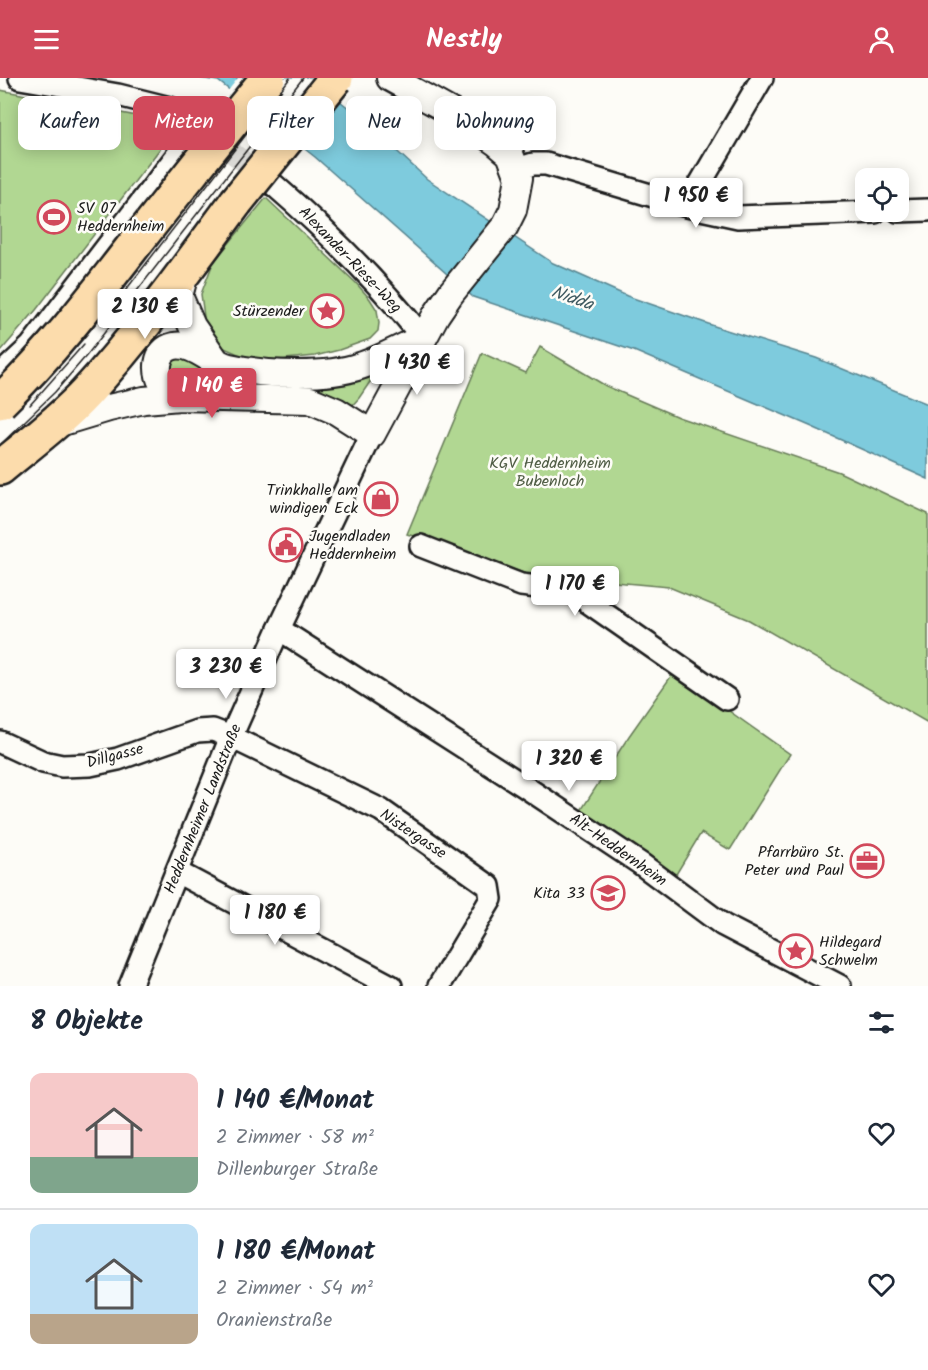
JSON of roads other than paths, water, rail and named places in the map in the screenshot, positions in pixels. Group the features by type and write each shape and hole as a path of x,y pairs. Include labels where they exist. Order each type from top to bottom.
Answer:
{"main road":[{"path":"0,402 72,325 219,136 268,78"},
{"path":"0,468 86,393 336,78"}],"street":[{"path":"0,375 31,346 198,128 170,108 118,95 20,78"},
{"path":"390,78 455,114 497,143 510,154 517,169 533,164 546,164 687,206 738,217 855,213"},
{"path":"687,206 762,78"},
{"name":"Heddernheimer Landstraße","path":"130,986 231,738 279,629 372,434 423,338 451,293 505,226 518,194 517,169"},
{"name":"Alexander-Riese-Weg","path":"274,185 310,217 423,338"},
{"path":"909,211 928,210"},
{"path":"186,269 179,296 192,326 218,362"},
{"path":"180,397 170,391 161,380 158,366 162,354 171,346 182,346 225,366 260,373 297,374 359,366 423,338"},
{"path":"52,425 144,400 180,397 310,400 336,411 372,434"},
{"path":"421,546 521,585 572,591 727,699"},
{"name":"Alt-Heddernheim","path":"279,629 641,864 723,925 840,986"},
{"name":"Dillgasse","path":"0,742 42,762 71,766 90,765 118,759 197,731 213,730 231,738"},
{"name":"Nistergasse","path":"231,738 381,810 489,886 490,899 440,986"},
{"path":"177,872 392,986"}],"water":[{"path":"199,78 311,78 334,96 247,96 247,104 218,81"},
{"name":"Nidda","path":"334,96 346,106 346,150 396,150 427,179 553,263 627,296 816,358 928,404 928,479 634,351 473,297 306,150 334,150"}],"tunnel":[{"path":"228,150 268,179"}],"tram line":[{"path":"115,304 290,78"},
{"path":"0,445 55,392 87,355 303,78"},
{"path":"30,405 84,344"}],"place":[{"name":"SV 07 Heddernheim","path":"54,217"},
{"name":"Stürzender","path":"327,311"},
{"name":"Trinkhalle am windigen Eck","path":"381,499"},
{"name":"Jugendladen Heddernheim","path":"286,545"},
{"name":"Pfarrbüro St. Peter und Paul","path":"867,861"},
{"name":"Kita 33","path":"608,893"},
{"name":"Hildegard Schwelm","path":"796,951"}],"park label":[{"name":"KGV Heddernheim Bubenloch","path":"550,472"}]}
